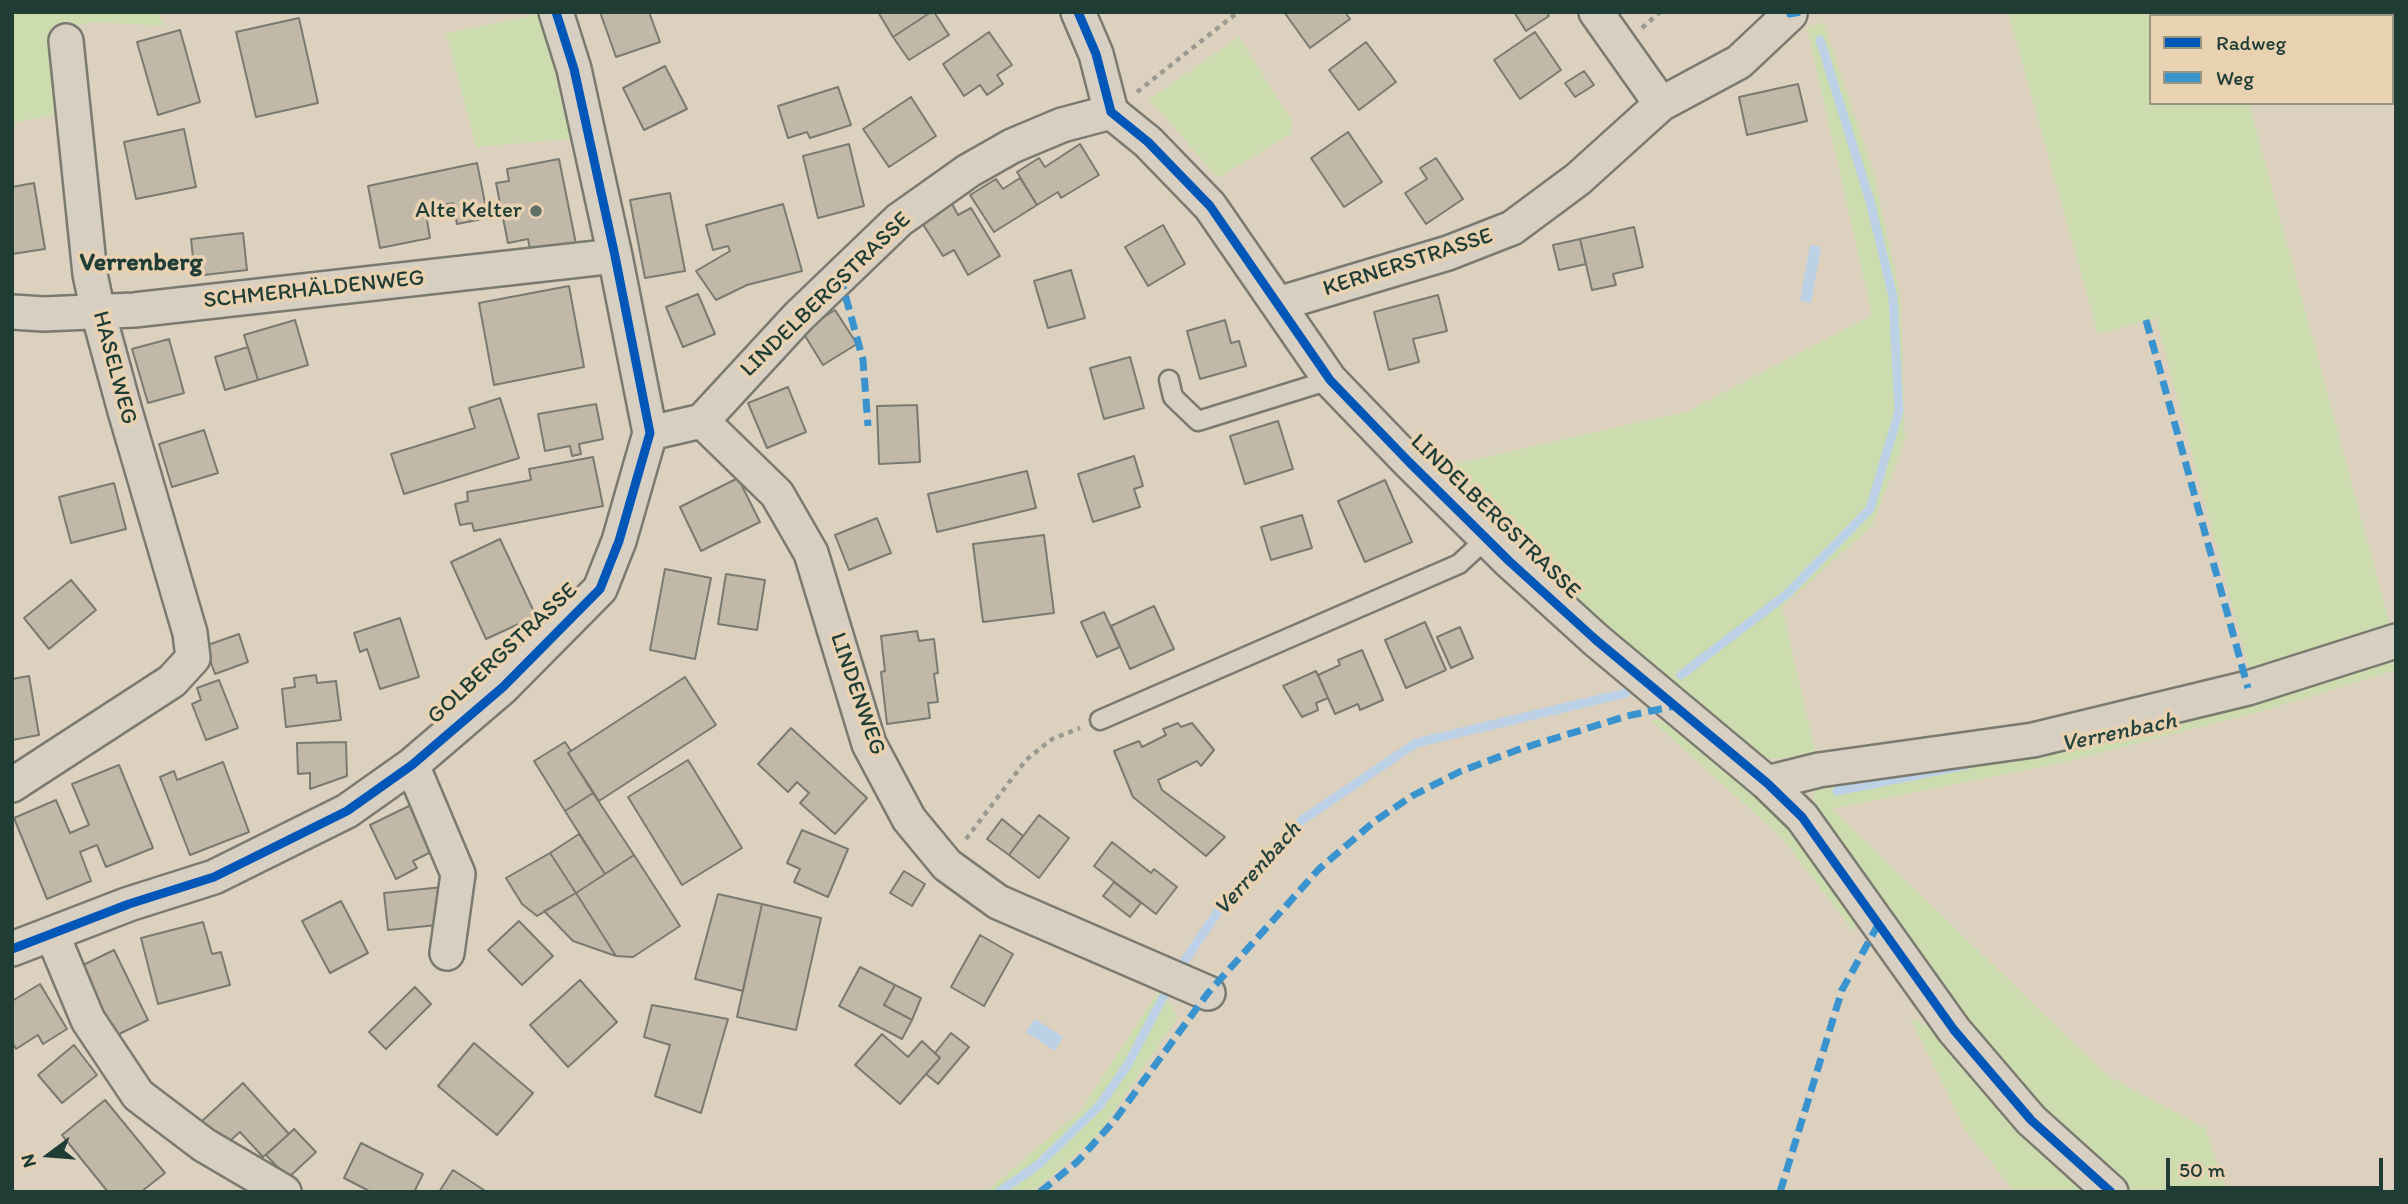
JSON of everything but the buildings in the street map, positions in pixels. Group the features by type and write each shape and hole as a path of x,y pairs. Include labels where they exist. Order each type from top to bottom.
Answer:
{"street":[{"name":"GOLBERGSTRASSE","path":"14,942 52,934 129,904 214,877 347,811 411,765 503,687 600,589 619,541 650,433 574,69 556,12"},
{"path":"1078,12 1096,54 1111,112"},
{"path":"1596,12 1661,104"},
{"name":"KERNERSTRASSE","path":"1278,304 1448,253 1512,228 1578,179 1661,104 1739,62 1790,14"},
{"name":"HASELWEG","path":"12,785 172,681 193,658 190,633 98,312 90,274 65,41"},
{"name":"LINDELBERGSTRASSE","path":"702,421 788,327 899,220 968,171 1012,146 1062,125 1111,112 1148,142 1210,206 1330,380 1409,463 1486,539 1596,640 1766,783 1802,817 1954,1030 2031,1120 2111,1192"},
{"name":"SCHMERHÄLDENWEG","path":"12,312 98,312 615,256"},
{"path":"650,433 702,421"},
{"name":"LINDENWEG","path":"702,421 777,494 811,553 870,744 909,819 947,865 998,902 1208,993"},
{"path":"1766,783 1819,770 2033,740 2248,688 2396,641"},
{"path":"411,765 458,874 447,953"},
{"path":"52,934 88,1020 138,1095 204,1145 284,1192"}],"lane":[{"path":"1169,380 1173,397 1198,421 1330,380"},
{"name":"LINDELBERGSTRASSE","path":"1100,720 1459,564 1486,539"}],"path":[{"path":"1111,112 1238,12"},
{"path":"947,865 1026,760 1052,740 1100,720"}],"green space":[{"path":"12,12 158,12 164,26 93,22 52,31 62,113 12,123"},
{"path":"2008,12 2154,14 2149,14 2149,105 2250,105 2392,632 2251,676 2156,318 2098,334"},
{"path":"540,14 571,139 476,147 446,33"},
{"path":"1823,22 1874,174 1901,300 1905,440 1872,526 1782,607 1817,759 1759,758 1612,642 1437,468 1688,411 1872,315 1807,28"},
{"path":"1239,37 1292,121 1291,134 1218,178 1149,99"},
{"path":"2396,649 2396,670 2263,711 2056,764 1832,809 2108,1076 2205,1128 2225,1186 2247,1192 2124,1192 1962,1027 1815,818 1814,793 1834,780"},
{"path":"1675,719 1792,826 1856,913 1854,932 1781,837 1651,720"},
{"path":"1161,987 1178,1017 1099,1134 1031,1192 986,1192 1081,1110"},
{"path":"1910,1018 1942,1033 2095,1192 2015,1192 1966,1131"}],"water":[{"path":"1810,245 1821,247 1811,303 1800,301"},
{"path":"1035,1019 1063,1037 1055,1051 1026,1032"}],"waterway":[{"path":"1681,675 1787,594 1870,509 1899,411 1893,297 1870,201 1820,40"},
{"name":"Verrenbach","path":"1177,972 1227,898 1302,820 1416,743 1626,693"},
{"name":"Verrenbach","path":"1837,791 1967,765"},
{"name":"Verrenbach","path":"999,1192 1039,1164 1100,1105 1128,1064 1170,984"}],"marked path":[{"path":"1790,12 1800,12"},
{"path":"2194,12 2208,14"},
{"path":"840,276 863,360 868,426"},
{"path":"2146,320 2248,688"},
{"path":"1040,1192 1077,1162 1114,1121 1208,993 1319,869 1375,821 1412,796 1459,772 1517,750 1627,716 1675,706"},
{"path":"1780,1192 1842,990 1878,925"}],"cycle path":[{"path":"12,949 129,904 214,877 347,811 412,765 503,687 600,589 619,541 650,433 574,69 556,12"},
{"path":"1078,12 1096,54 1111,112 1148,142 1210,206 1330,380 1509,561 1596,640 1767,783 1802,817 1954,1030 2031,1120 2111,1192"}],"place":[{"name":"Alte Kelter","path":"536,211"}],"district":[{"name":"Verrenberg","path":"141,263"}]}
